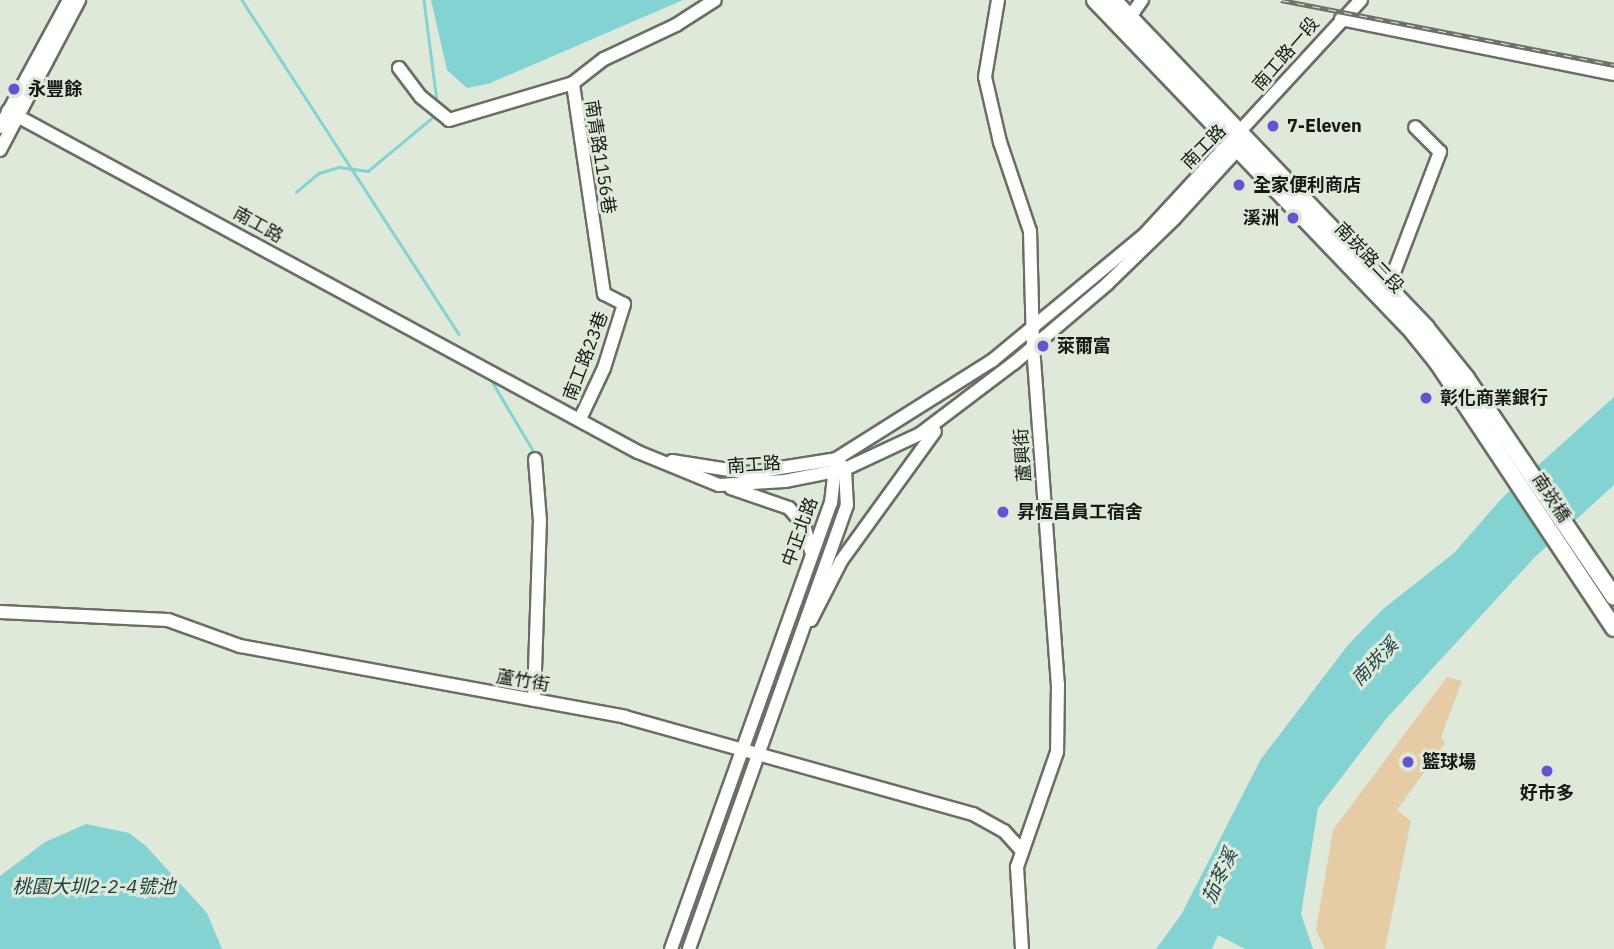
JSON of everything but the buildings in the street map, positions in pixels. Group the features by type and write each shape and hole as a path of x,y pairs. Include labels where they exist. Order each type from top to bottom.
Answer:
{"main road":[{"name":"南崁路二段","path":"1094,0 1388,288 1458,368 1514,463"},
{"name":"南崁路二段","path":"1114,0 1237,142 1406,323 1514,463"},
{"name":"南崁橋","path":"1514,463 1571,534 1614,597"},
{"name":"南崁橋","path":"1514,463 1561,548 1614,628"}],"street":[{"path":"0,150 14,113 69,0"},
{"path":"0,127 14,113 79,0"},
{"name":"南青路1156巷","path":"624,304 604,294 573,83 604,59 676,25 715,0"},
{"name":"蘆興街","path":"998,0 985,77 1000,142 1030,231 1032,329 1059,739 1022,851 1015,886 1022,949"},
{"path":"1129,17 1142,0"},
{"name":"南工路一段","path":"1237,142 1340,19 1361,0"},
{"path":"1340,19 1614,74"},
{"path":"399,68 421,97 449,120 573,83"},
{"name":"南工路","path":"14,113 638,452 719,485 785,481 838,466 901,444 963,404 1107,284 1237,142"},
{"path":"1388,288 1440,152 1415,127"},
{"name":"南工路","path":"638,452 713,470 749,473 838,466 1032,329 1143,235 1237,142"},
{"name":"南工路23巷","path":"580,419 604,368 624,304"},
{"path":"797,645 841,561 884,498 925,440 963,404"},
{"path":"534,700 540,522 535,459"},
{"name":"中正北路","path":"671,949 811,551 831,503 838,466"},
{"name":"中正北路","path":"689,949 847,505 838,466"},
{"path":"719,485 789,508 804,525 811,551"},
{"name":"蘆竹街","path":"0,612 169,620 240,646 625,717 757,757 973,814 1004,831 1022,851"}],"shaded area":[{"path":"1447,677 1462,681 1441,737 1445,743 1397,810 1411,821 1385,949 1325,949 1316,930 1333,830"}],"water":[{"path":"431,0 683,0 488,84 467,88 447,70"},
{"path":"1614,397 1614,485 1534,558 1386,719 1318,808 1301,914 1313,949 1245,949 1218,935 1212,949 1156,949 1181,915 1261,759 1348,645 1383,609 1454,553 1503,497"},
{"name":"桃園大圳2-2-4號池","path":"86,824 129,833 146,846 207,913 222,949 0,949 0,876 45,842"}],"waterway":[{"path":"242,0 459,334"},
{"path":"424,0 437,101"},
{"path":"296,192 319,173 339,167 368,171 434,116"},
{"path":"493,383 534,452"}],"railway":[{"path":"1281,0 1614,65"}],"place":[{"name":"永豐餘","path":"14,89"},
{"name":"7-Eleven","path":"1273,126"},
{"name":"全家便利商店","path":"1239,185"},
{"name":"溪洲","path":"1293,218"},
{"name":"萊爾富","path":"1043,346"},
{"name":"彰化商業銀行","path":"1426,398"},
{"name":"昇恆昌員工宿舍","path":"1003,512"},
{"name":"籃球場","path":"1408,762"},
{"name":"好市多","path":"1547,771"}],"water label":[{"name":"南崁溪","path":"1375,662"},
{"name":"茄苳溪","path":"1220,876"}]}
